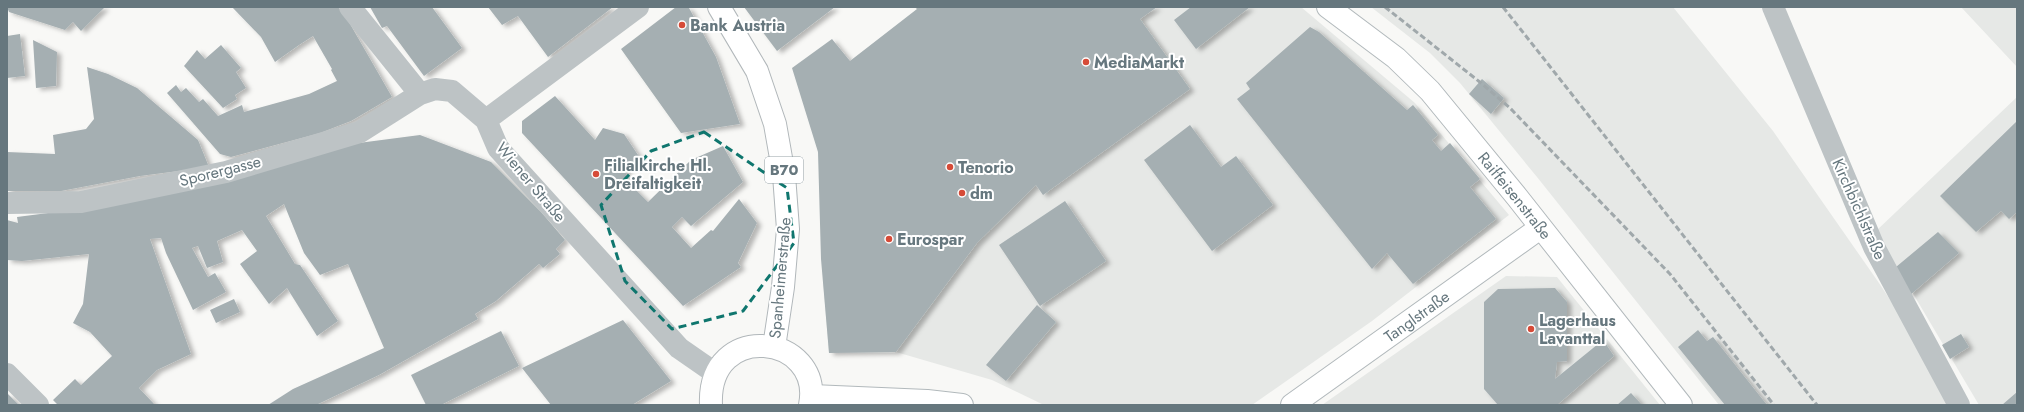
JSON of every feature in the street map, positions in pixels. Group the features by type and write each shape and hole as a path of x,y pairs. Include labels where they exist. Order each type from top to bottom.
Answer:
{"street":[{"path":"350,7 420,94"},
{"path":"486,120 638,7"},
{"name":"Spanheimerstraße","path":"719,7 757,71 775,124 784,175 788,229 783,287 774,346"},
{"name":"Raiffeisenstraße","path":"1328,7 1396,58 1430,91 1681,405"},
{"name":"Kirchbichlstraße","path":"1773,7 1874,247 1959,405"},
{"name":"Wiener Straße","path":"420,94 435,89 452,91 486,120 498,148 679,348 715,373"},
{"name":"Sporergasse","path":"7,203 81,202 226,172 360,132 420,94"},
{"name":"Tanglstraße","path":"1292,405 1540,228"},
{"path":"711,405 710,390 715,373 725,359 740,350 756,345 774,346 789,354 801,365 809,380 811,401 927,401 962,405"},
{"path":"7,374 38,405"}],"highlighted area":[{"path":"704,132 787,188 794,243 743,311 672,329 625,281 601,205 651,151"}],"shaded area":[{"path":"915,7 1301,7 1415,103 1509,215 1372,321 1252,405 1044,405 992,380 896,352 829,353 823,280 850,61 917,10"},
{"path":"1371,7 1673,7 1773,131 1914,336 1952,405 1719,405 1460,83 1430,53"},
{"path":"1961,7 2017,7 2017,67"},
{"path":"2017,97 2017,405 1979,405 1876,231"},
{"path":"1506,276 1557,277 1660,405 1322,405"}],"building":[{"path":"7,7 105,7 81,31 73,22 65,30 9,12"},
{"path":"232,7 338,7 346,17 392,97 351,121 320,133 231,157 220,154 167,93 176,85 181,92 186,88 199,102 203,99 218,116 242,105 244,112 309,94 337,81 331,70 332,69 313,36 275,62 261,37"},
{"path":"370,7 432,7 462,48 424,76 387,26 382,28"},
{"path":"488,7 613,7 548,57 518,16 502,25"},
{"path":"676,7 689,8 716,57 740,124 681,133 621,49"},
{"path":"744,7 835,7 777,51"},
{"name":"Tenorio","path":"915,7 1157,7 1140,19 1190,89 1043,195 1036,185 977,243 896,352 829,353 821,259 818,152 792,68 832,39 850,61 917,9"},
{"path":"1191,7 1250,7 1196,49 1174,20"},
{"path":"1310,27 1319,32 1407,110 1413,105 1438,135 1432,140 1441,151 1450,143 1480,179 1470,187 1496,219 1413,284 1387,253 1372,269 1237,99 1250,89 1246,83"},
{"path":"20,34 25,76 7,78 7,36"},
{"path":"33,40 57,52 56,86 36,88"},
{"path":"221,45 241,68 236,72 246,88 235,95 237,99 223,108 184,66 197,50 205,59"},
{"path":"87,67 108,74 137,88 198,140 209,167 140,176 61,191 7,191 7,152 55,154 53,135 86,129 94,119"},
{"path":"1482,79 1504,98 1491,114 1469,94"},
{"path":"555,96 595,140 603,128 624,134 640,158 626,170 626,183 634,188 648,202 691,160 723,146 743,182 691,226 682,217 672,227 691,248 711,230 713,231 739,199 757,223 738,263 741,267 683,306 522,133 522,121"},
{"path":"2017,121 2017,212 2009,219 2001,211 1976,232 1940,196"},
{"path":"1190,125 1221,167 1236,156 1273,205 1212,251 1144,160"},
{"path":"420,135 491,162 541,212 565,240 556,249 560,254 543,268 539,264 496,301 475,314 478,319 379,375 316,405 268,405 293,389 384,348 348,264 320,275 304,253 284,204 266,216 295,264 300,265 338,321 317,336 287,288 269,304 240,264 257,251 242,230 217,241 223,262 207,268 198,246 192,248 208,277 215,273 226,292 193,310 166,253 161,238 150,239 191,354 157,370 139,388 155,405 58,405 53,400 75,379 81,385 112,356 90,332 73,323 83,304 89,254 22,261 7,260 7,220 18,223 17,217 87,208 351,144"},
{"path":"1065,201 1106,261 1040,306 999,245"},
{"path":"1938,232 1959,253 1909,296 1896,267"},
{"path":"1555,288 1567,302 1567,361 1557,362 1555,379 1603,340 1614,356 1557,405 1498,405 1484,389 1484,302 1498,289"},
{"path":"234,299 240,312 216,323 210,310"},
{"path":"1037,305 1056,322 1006,381 986,365"},
{"path":"623,320 671,381 632,405 551,405 522,368"},
{"path":"1698,330 1707,341 1713,337 1767,405 1725,405 1678,347"},
{"path":"501,331 519,366 441,405 426,405 411,375"},
{"path":"1961,334 1969,347 1950,359 1942,345"},
{"path":"2017,392 2017,405 2002,405"},
{"path":"7,393 19,405 7,405"},
{"path":"1631,393 1642,405 1617,405"}],"railway":[{"path":"1385,7 1481,83 1510,108 1670,274 1774,405"},
{"path":"1503,7 1817,405"}],"place":[{"name":"Bank Austria","path":"682,25"},
{"name":"MediaMarkt","path":"1086,62"},
{"name":"Tenorio","path":"950,167"},
{"name":"Filialkirche Hl. Dreifaltigkeit","path":"596,174"},
{"name":"dm","path":"962,193"},
{"name":"Eurospar","path":"889,239"},
{"name":"Lagerhaus Lavanttal","path":"1531,329"}]}
